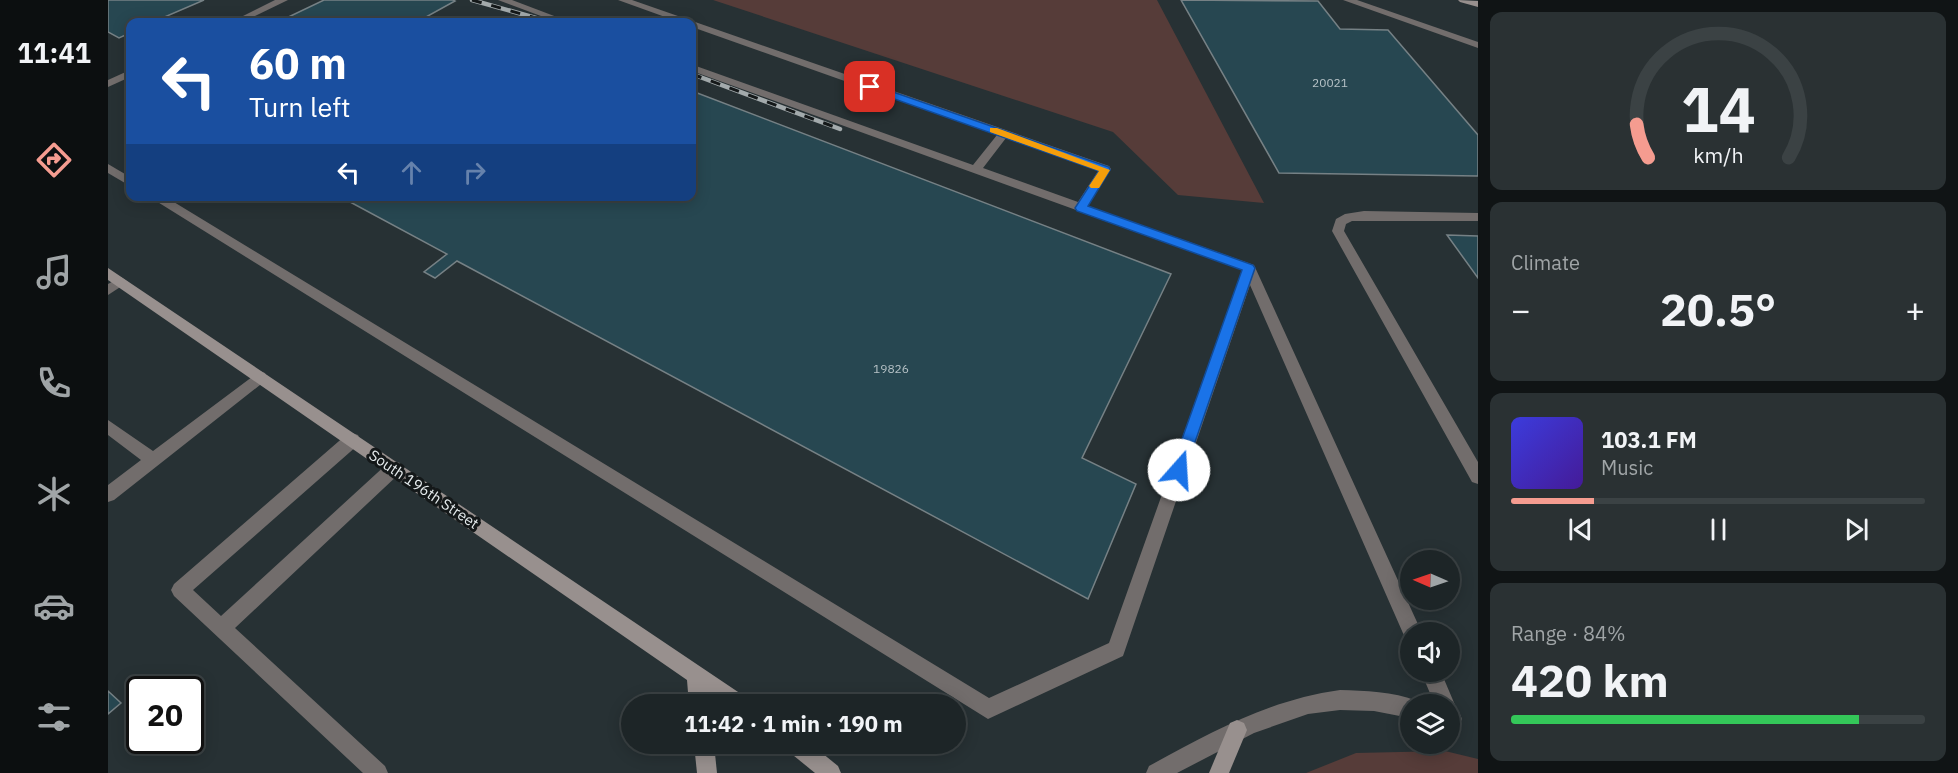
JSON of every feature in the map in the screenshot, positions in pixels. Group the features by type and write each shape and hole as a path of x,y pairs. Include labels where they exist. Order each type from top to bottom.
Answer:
{"main road":[{"path":"1463,0 1478,4"},
{"name":"South 196th Street","path":"112,281 261,377 724,694"},
{"path":"696,675 698,694"},
{"path":"1219,773 1237,730"},
{"path":"705,754 707,773"},
{"path":"807,754 831,773"}],"street":[{"path":"245,18 283,0"},
{"path":"503,0 554,18"},
{"path":"623,0 675,18"},
{"path":"1347,0 1478,45"},
{"path":"696,25 1105,170 1081,208"},
{"path":"696,69 1249,268 1408,622"},
{"path":"108,84 126,75"},
{"path":"975,170 1003,134"},
{"path":"108,168 126,179"},
{"path":"162,201 988,709 1116,649 1249,268"},
{"path":"1478,217 1364,215 1348,217 1340,222 1338,231 1478,477"},
{"path":"108,495 261,377"},
{"path":"108,426 153,460"},
{"path":"352,440 180,590 378,773"},
{"path":"221,628 394,468"},
{"path":"1156,773 1237,730 1291,707 1330,699 1380,699 1400,705"}],"shaded area":[{"path":"713,0 1157,0 1264,203 1178,195 1113,132"},
{"path":"1356,753 1457,754 1478,759 1478,773 1306,773"}],"building":[{"path":"108,0 204,0 162,18 126,18 126,35 119,38 108,32"},
{"path":"324,0 455,1 424,18 286,18"},
{"path":"1181,0 1318,1 1340,29 1388,30 1478,135 1478,176 1279,173"},
{"path":"696,93 1171,274 1082,458 1136,484 1088,599 457,261 435,278 424,272 447,254 348,201 696,201"},
{"path":"1447,235 1478,236 1478,278"},
{"path":"108,691 121,703 108,714"}],"railway":[{"path":"472,0 536,18"},
{"path":"696,75 840,129"}],"slow traffic":[{"path":"994,130 1105,170 1095,186"}],"route":[{"path":"870,87 1105,170 1081,208 1249,268 1179,470"}]}
